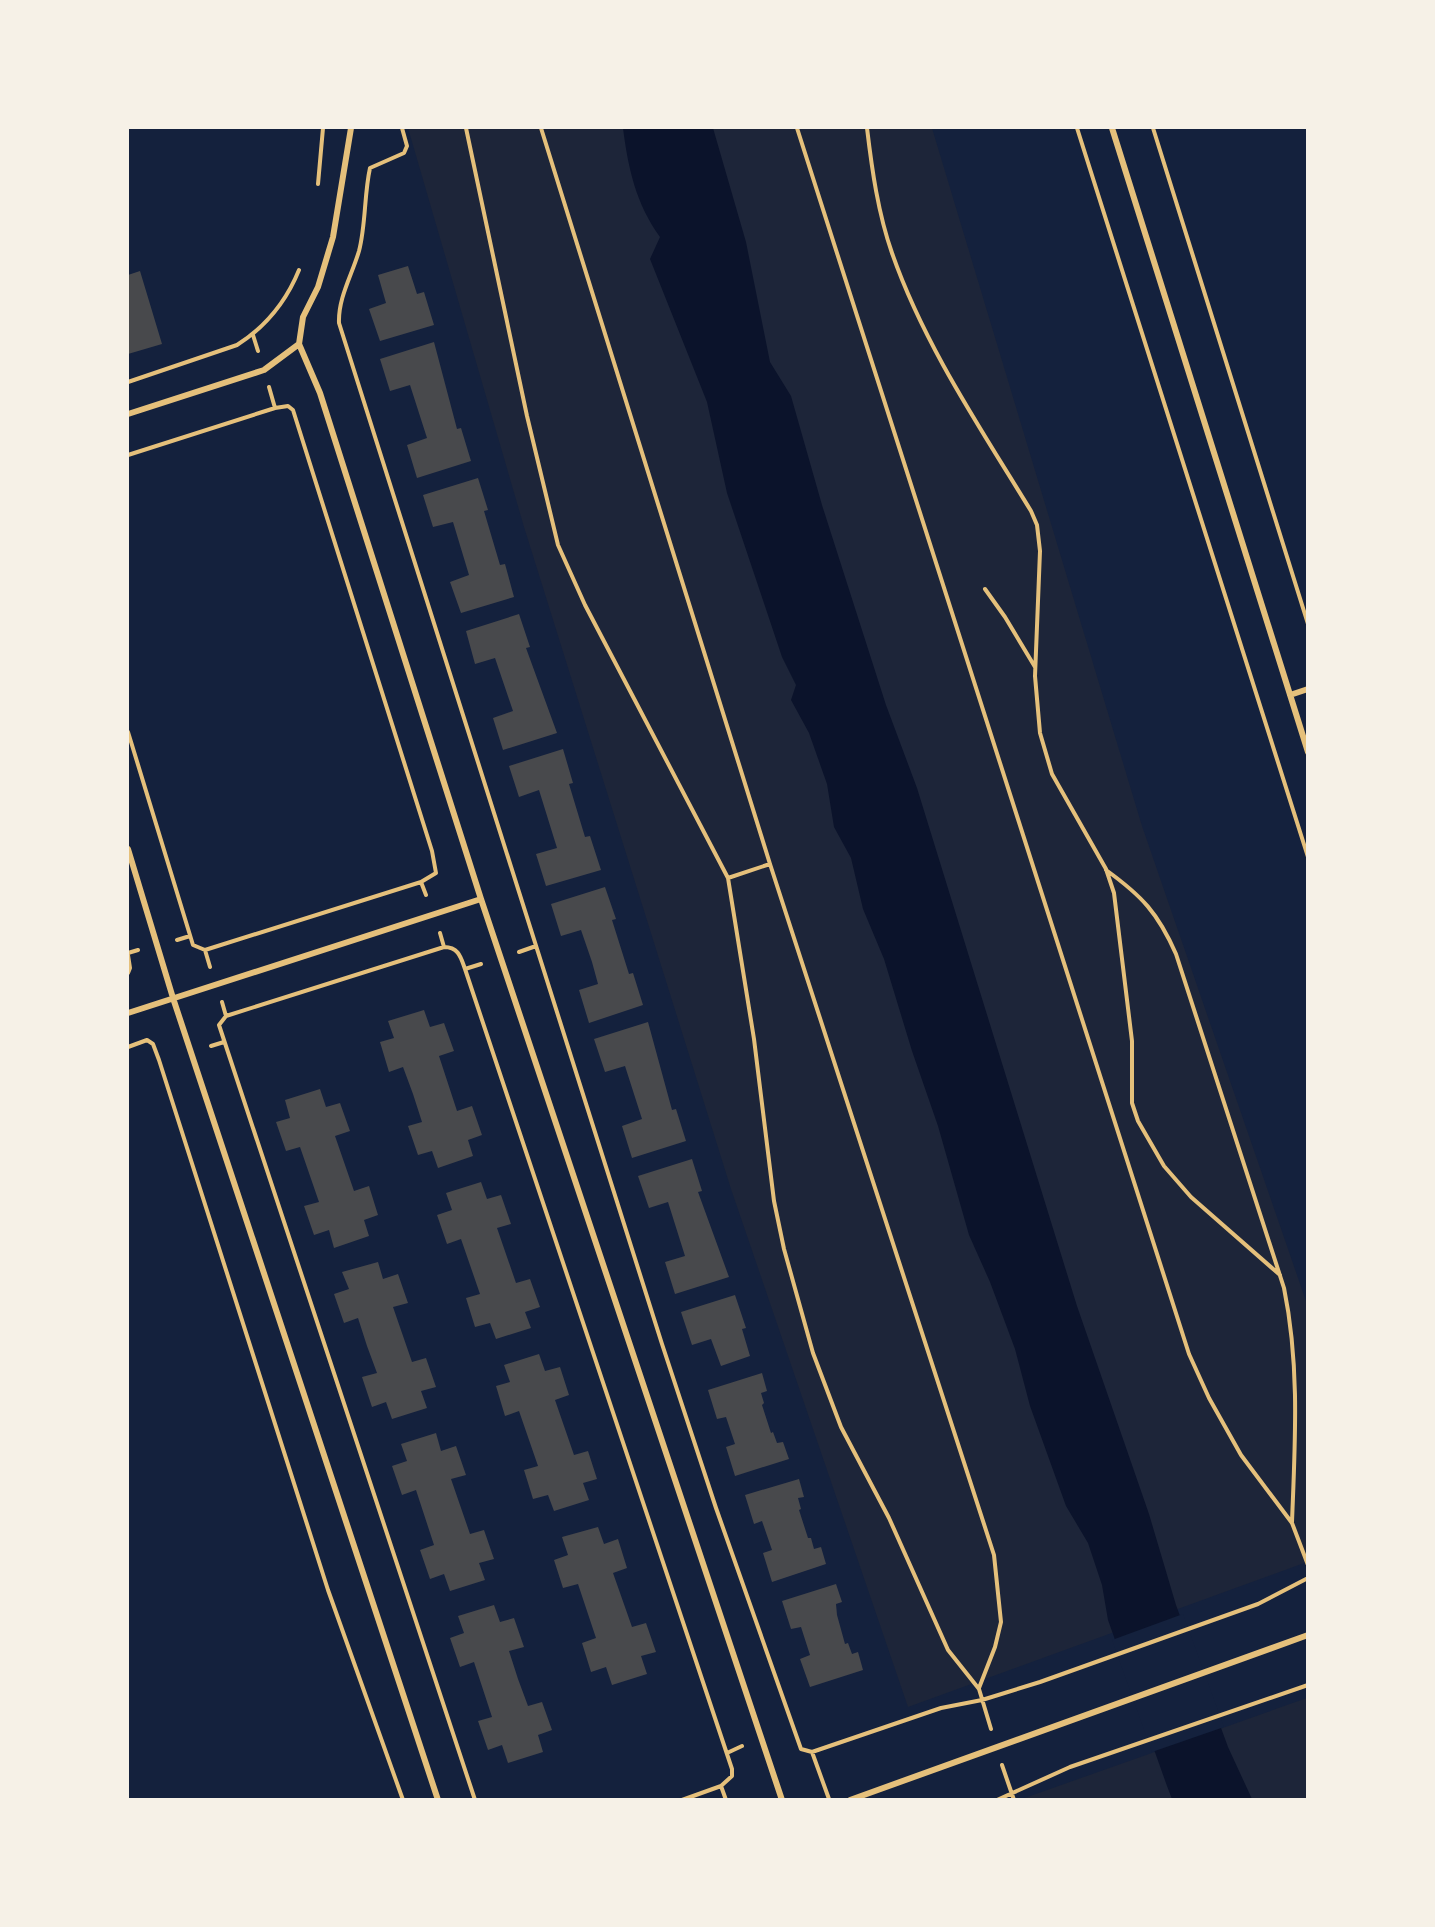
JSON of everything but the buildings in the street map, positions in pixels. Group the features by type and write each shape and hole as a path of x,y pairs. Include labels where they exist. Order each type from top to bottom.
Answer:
{"street":[{"path":"351,128 333,237 318,287 303,317 299,344 320,393 481,899 782,1800"},
{"path":"1112,128 1308,752"},
{"path":"128,414 264,370 299,344"},
{"path":"1290,695 1308,689"},
{"path":"128,849 172,998 438,1800"},
{"path":"128,1013 481,899"},
{"path":"850,1800 1308,1635"}],"path":[{"path":"318,187 322,128"},
{"path":"402,128 407,146 404,153 370,168 366,217 358,252 338,311 339,323 716,1508 801,1749 812,1752 941,1708 982,1700 1040,1682 1258,1604 1308,1578"},
{"path":"466,128 527,416 562,555 728,878 754,1039 774,1201 795,1293 813,1353 841,1427 889,1518 948,1650 979,1689 995,1647 1001,1622 994,1556 770,864 541,128"},
{"path":"796,128 1189,1354 1209,1398 1241,1455 1292,1522 1308,1564"},
{"path":"867,128 882,220 902,280 941,358 1037,525 1040,551 1036,668 1040,733 1050,766 1106,870 1114,893 1126,978 1132,1041 1132,1103 1137,1121 1164,1166 1191,1197 1280,1275"},
{"path":"1077,128 1308,856"},
{"path":"1152,128 1308,624"},
{"path":"128,382 229,348 253,335 281,305 303,261"},
{"path":"128,455 283,405 292,410 432,851 436,873 421,882 205,950 199,949 193,945 128,732"},
{"path":"985,589 1036,668"},
{"path":"728,878 770,864"},
{"path":"1106,870 1139,894 1166,932 1205,1039 1280,1275 1290,1318 1294,1364 1297,1440 1292,1522"},
{"path":"475,1800 219,1025 226,1016 444,947 452,947 458,952 465,969 732,1769 732,1776 721,1786 682,1800"},
{"path":"128,955 130,968 128,973"},
{"path":"128,1047 147,1040 153,1044 159,1060 328,1590 404,1800"},
{"path":"997,1800 1071,1767 1308,1685"},
{"path":"812,1752 829,1800"},
{"path":"721,1786 726,1800"}],"shaded area":[{"path":"408,128 932,128 1142,826 1307,1304 1307,1562 908,1707 731,1189 524,527"},
{"path":"623,128 713,128 746,242 770,362 791,396 822,505 886,705 917,788 1077,1306 1149,1514 1176,1605 1228,1747 1252,1799 1172,1799 1167,1786 1108,1620 1102,1585 1088,1543 1066,1506 1030,1406 1015,1349 990,1282 969,1235 938,1126 884,959 863,909 851,858 834,827 827,784 809,733 791,700 796,685 782,657 727,493 707,402 650,259 660,237 645,212 634,185"},
{"path":"1307,1698 1307,1799 1019,1800"}],"pier":[{"path":"1183,1614 1224,1727 1152,1752 1112,1640"}]}
